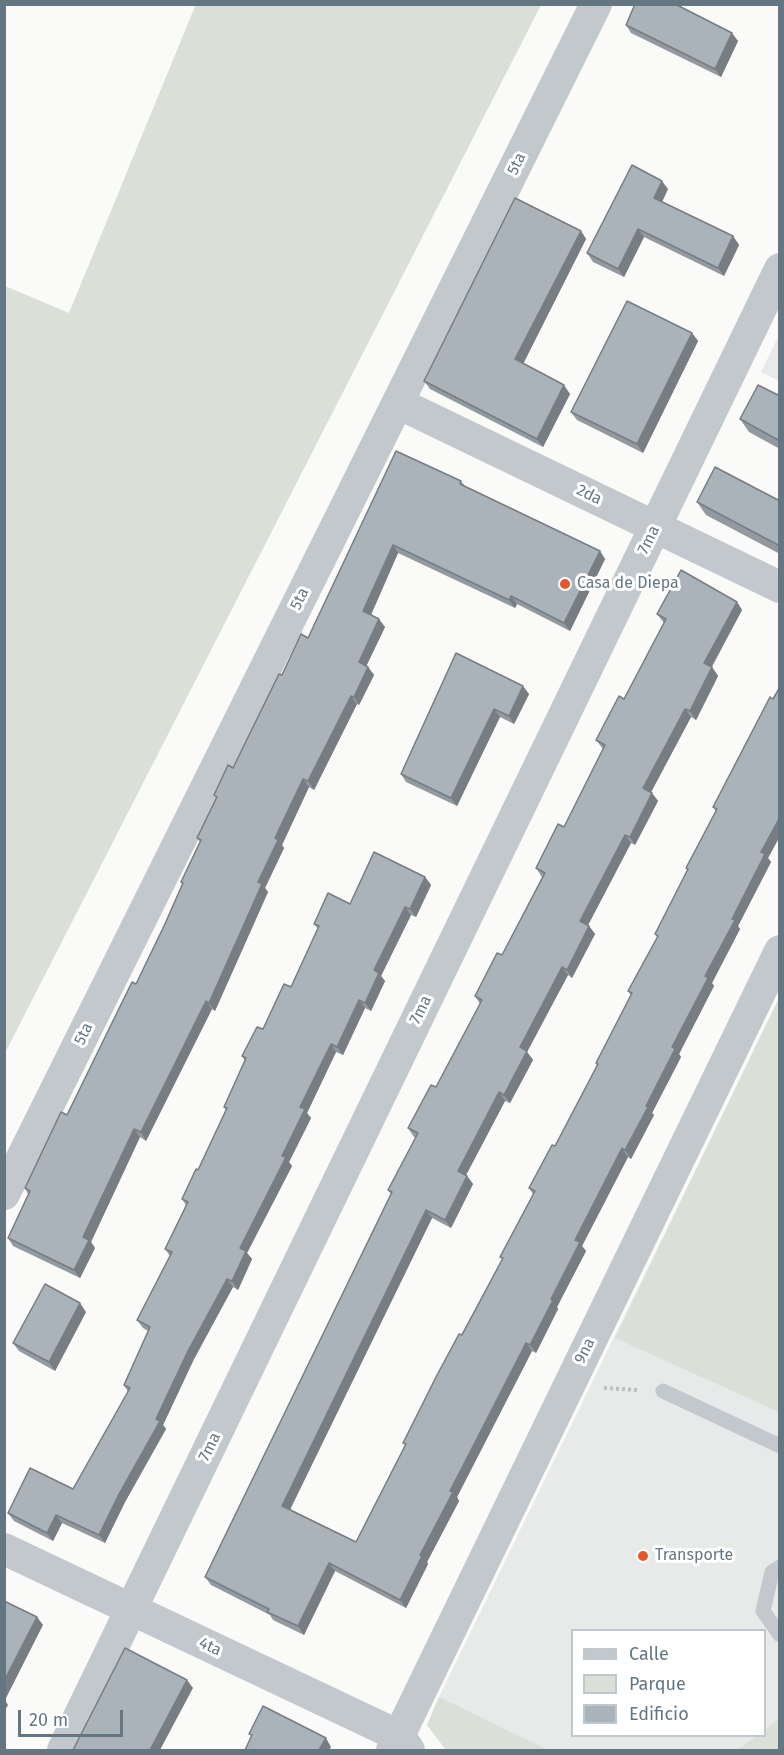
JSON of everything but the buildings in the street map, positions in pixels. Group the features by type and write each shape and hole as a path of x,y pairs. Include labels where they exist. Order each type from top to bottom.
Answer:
{"street":[{"name":"5ta","path":"4,1194 596,4"},
{"name":"7ma","path":"63,1750 780,269"},
{"name":"2da","path":"398,403 780,587"},
{"name":"9na","path":"400,1746 568,1387 780,951"},
{"name":"4ta","path":"4,1550 131,1610 400,1746"}],"lane":[{"path":"663,1391 780,1446"},
{"path":"780,1567 772,1572 763,1611 780,1635"}],"path":[{"path":"568,1387 663,1391"}],"shaded area":[{"path":"779,335 779,381 761,372"},
{"path":"779,998 779,1750 446,1750 427,1725"}],"green space":[{"path":"196,4 541,5 5,1053 5,286 69,313"},
{"path":"779,998 780,1412 615,1338"},
{"path":"439,1697 548,1750 446,1750 427,1725"},
{"path":"779,1719 779,1750 737,1750 756,1737 766,1737 766,1729"}],"place":[{"name":"Casa de Diepa","path":"565,584"},
{"name":"Transporte","path":"643,1556"}]}
